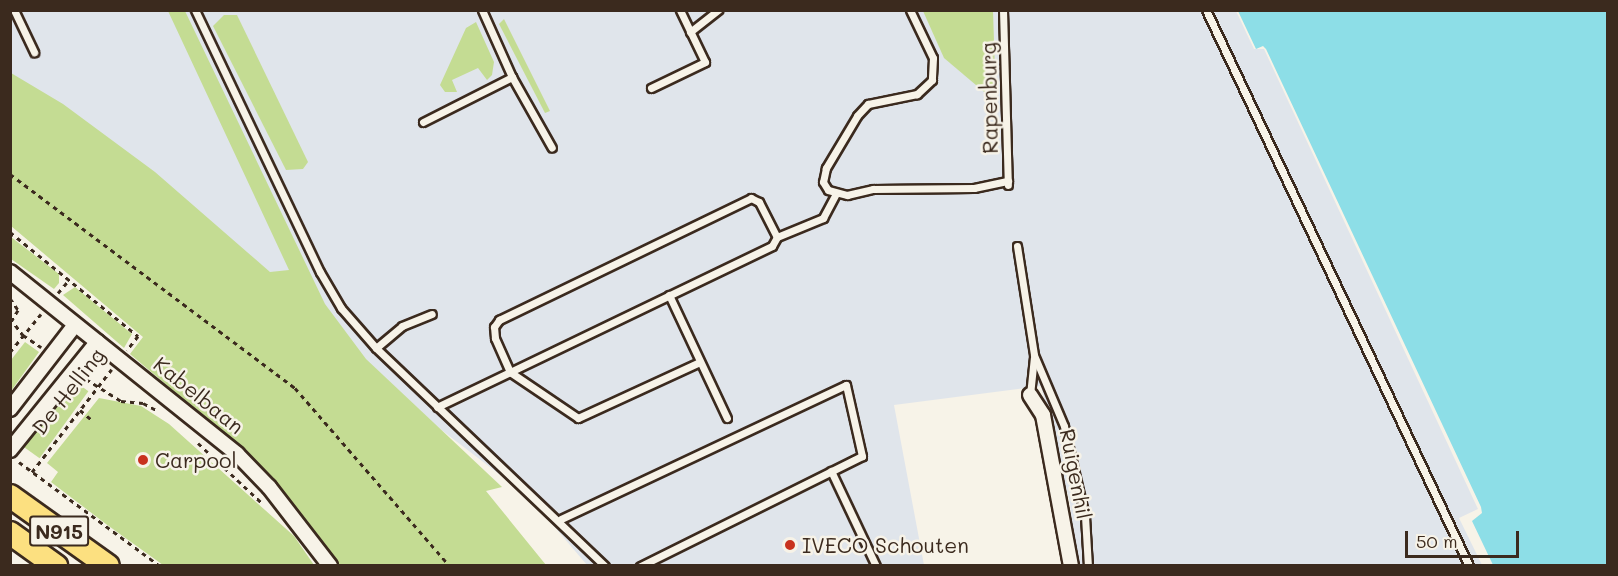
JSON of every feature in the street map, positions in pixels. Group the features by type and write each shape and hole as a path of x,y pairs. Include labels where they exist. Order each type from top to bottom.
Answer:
{"main road":[{"name":"N915","path":"10,496 108,566"},
{"name":"N915","path":"10,533 56,566"}],"street":[{"name":"Kabelbaan","path":"10,272 211,430 254,469 330,566"},
{"name":"De Helling","path":"10,410 75,325"},
{"name":"De Helling","path":"10,450 98,342"},
{"name":"Ruigenhil","path":"1030,394 1043,415 1071,566"}],"lane":[{"path":"14,10 34,52"},
{"path":"195,10 320,272 341,308 376,348 437,407 561,519 605,566"},
{"path":"482,10 512,77 552,148"},
{"path":"651,88 705,62 680,10"},
{"path":"690,32 718,10"},
{"path":"437,407 772,246 777,237 823,218 836,194 828,190 824,175 857,116 876,101 916,94 932,80 933,58 910,10"},
{"name":"Rapenburg","path":"836,194 974,188 1008,183 1003,10"},
{"path":"1206,10 1469,566"},
{"path":"423,122 512,77"},
{"path":"700,362 578,418 510,372 495,338 494,327 499,320 751,198 759,202 777,237"},
{"path":"1017,246 1034,355 1064,426 1085,516 1088,566"},
{"path":"669,295 727,418"},
{"path":"376,348 402,327 432,314"},
{"path":"1030,394 1034,355"},
{"path":"561,519 846,385 862,456 640,566"},
{"path":"831,471 876,566"}],"path":[{"path":"10,174 295,388 450,566"},
{"name":"De Helling","path":"10,232 138,336 32,472"},
{"path":"10,298 18,310 11,319 23,335 10,352"},
{"name":"Kabelbaan","path":"97,388 121,401 143,403 164,416"},
{"path":"80,410 92,420"},
{"name":"Kabelbaan","path":"195,440 268,509"},
{"path":"10,456 160,566"}],"shaded area":[{"path":"10,11 1236,11 1254,49 1264,49 1478,509 1459,518 1482,565 1076,565 1070,503 1041,386 894,405 924,565 587,565 529,497 11,100"}],"green space":[{"path":"168,11 185,11 325,304 366,359 502,487 486,491 546,565 340,565 254,459 130,354 143,337 11,226 11,73 63,104 155,172 270,272 289,270"},
{"path":"923,11 993,11 996,102 944,58"},
{"path":"224,15 237,15 308,162 303,169 286,170 213,26"},
{"path":"504,19 550,111 545,113 499,24"},
{"path":"476,22 494,62 492,75 487,80 478,68 452,80 457,92 445,92 440,85 466,28"},
{"path":"11,237 59,274 59,283 54,289 11,259"},
{"path":"75,287 132,334 124,348 63,295"},
{"path":"25,342 39,352 11,391 11,360"},
{"path":"73,380 88,391 40,458 24,447"},
{"path":"99,398 141,406 169,424 294,536 314,565 163,565 51,482 58,472 47,463"}],"water":[{"path":"1238,11 1607,11 1607,565 1493,565 1472,521 1482,513 1481,507 1266,49 1263,46 1256,49"}],"place":[{"name":"Carpool","path":"143,460"},
{"name":"IVECO Schouten","path":"790,545"}]}
